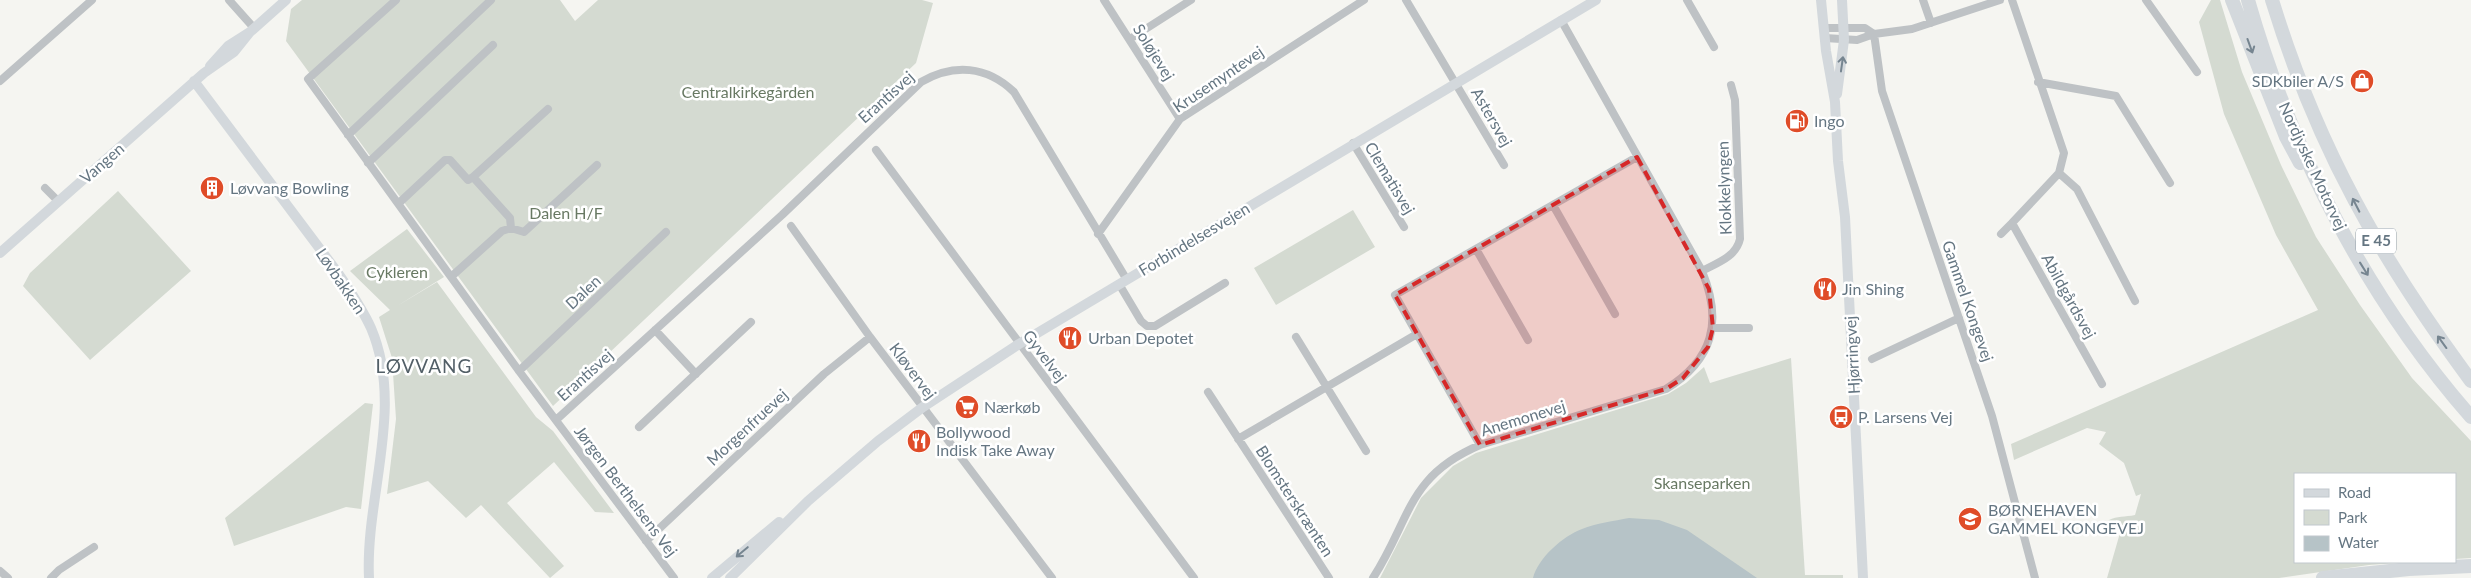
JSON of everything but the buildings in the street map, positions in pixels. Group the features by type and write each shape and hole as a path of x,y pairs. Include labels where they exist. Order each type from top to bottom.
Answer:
{"highway":[{"path":"2232,0 2286,138 2311,183 2340,227"},
{"name":"Nordjyske Motorvej","path":"2248,0 2271,73 2316,180 2340,227 2364,269 2412,341 2471,417"},
{"name":"Nordjyske Motorvej","path":"2272,0 2302,89 2335,166 2369,229 2427,322 2471,382"},
{"path":"2280,0 2302,89"},
{"path":"2323,578 2409,569 2471,566"}],"street":[{"path":"0,81 92,0"},
{"path":"229,0 252,30"},
{"name":"Vangen","path":"0,252 204,73 234,52 252,30 286,0"},
{"path":"396,0 308,79 556,420"},
{"path":"348,135 491,0"},
{"name":"Soløjevej","path":"1104,0 1180,118"},
{"path":"1130,39 1190,0"},
{"name":"Krusemyntevej","path":"1098,234 1180,118 1364,0"},
{"name":"Astersvej","path":"1406,0 1504,165"},
{"name":"Forbindelsesvejen","path":"712,578 768,531 808,501 878,441 923,407 1018,344 1596,0"},
{"path":"1686,0 1714,47"},
{"name":"Hjørringvej","path":"1821,0 1824,33 1835,102 1838,161 1845,217 1863,578"},
{"name":"Hjørringvej","path":"1835,102 1844,40 1842,0"},
{"path":"1923,0 1931,23"},
{"path":"1824,33 1844,40 1865,39 1874,34 1931,23 2000,0"},
{"path":"2000,234 2059,173 2063,164 2064,153 2038,82 2012,0"},
{"path":"2146,0 2197,72"},
{"name":"Anemonevej","path":"1373,578 1384,561 1413,498 1428,479 1459,454 1480,445 1666,389 1684,378 1696,365 1708,347 1713,328 1713,306 1709,288 1702,271 1561,20"},
{"path":"1824,33 1844,28 1865,28 1874,34"},
{"name":"Gammel Kongevej","path":"1874,34 1882,91 1992,416 2035,578"},
{"path":"368,163 493,46"},
{"name":"Erantisvej","path":"556,420 782,215 921,82 944,72 975,69 1002,81 1014,92 1098,234 1141,321 1147,326 1155,326 1225,283"},
{"name":"Løvbakken","path":"194,82 338,273 358,302 372,330 379,355 384,385 385,414 370,535 368,578"},
{"path":"2038,82 2116,96 2170,183"},
{"name":"Klokkelyngen","path":"1702,271 1731,256 1738,248 1740,240 1735,100 1731,85"},
{"path":"399,203 445,160 450,160 468,180 473,177 548,109"},
{"name":"Clematisvej","path":"1353,143 1404,227"},
{"name":"Gyvelvej","path":"876,150 1018,344 1194,578"},
{"path":"1480,445 1395,295 1637,158"},
{"path":"452,276 502,231 512,228 524,232 597,165"},
{"path":"2059,173 2077,189 2135,301"},
{"path":"473,177 510,218 512,228"},
{"path":"45,188 58,201"},
{"path":"1553,205 1615,314"},
{"name":"Abildgårdsvej","path":"2012,223 2102,384"},
{"name":"Kløvervej","path":"791,226 870,337 1052,578"},
{"name":"Dalen","path":"519,371 666,232"},
{"path":"1476,249 1528,340"},
{"path":"1872,359 1959,318"},
{"path":"639,426 752,322"},
{"path":"1713,328 1749,328"},
{"path":"655,330 696,374"},
{"name":"Blomsterskrænten","path":"1238,438 1417,334"},
{"name":"Morgenfruevej","path":"646,541 824,374 870,337"},
{"path":"1296,337 1366,450"},
{"name":"Blomsterskrænten","path":"1208,392 1330,578"},
{"name":"Jørgen Berthelsens Vej","path":"556,420 674,578"},
{"name":"Forbindelsesvejen","path":"730,578 808,501"},
{"path":"51,578 59,570 94,547"},
{"path":"0,571 8,578"}],"highlighted area":[{"path":"1637,157 1709,289 1713,328 1708,347 1683,378 1666,389 1480,445 1395,295"}],"green space":[{"name":"Dalen H/F","path":"302,0 560,0 575,21 598,0 922,0 933,3 916,63 553,406 286,41 291,9"},
{"path":"2211,0 2220,0 2242,72 2281,165 2316,237 2360,305 2412,378 2471,441 2471,558 2456,559 2456,473 2294,473 2294,563 2398,563 2369,565 2279,578 2107,578 2122,526 2106,524 2109,520 2118,517 2135,515 2141,494 2136,496 2124,463 2099,444 2106,432 2087,428 2014,460 2011,444 2318,310 2276,235 2224,114 2199,22"},
{"path":"118,191 191,271 90,360 23,286 30,273"},
{"path":"1353,210 1375,247 1276,305 1254,268"},
{"name":"Cykleren","path":"407,229 444,277 397,306 437,282 536,417 553,431 614,513 595,512 554,462 507,503 564,566 550,578 481,505 466,518 428,481 387,494 396,419 392,358 379,317 390,310 350,271"},
{"name":"Skanseparken","path":"1791,358 1805,575 1843,575 1843,578 1380,578 1421,498 1453,466 1476,453 1668,394 1686,383 1704,367 1710,383"},
{"path":"365,403 373,404 361,509 346,507 234,546 225,518"}],"water":[{"path":"1629,518 1659,520 1687,530 1757,578 1533,578 1540,563 1552,549 1575,532 1593,525"}],"place":[{"name":"SDKbiler A/S","path":"2362,81"},
{"name":"Ingo","path":"1797,121"},
{"name":"Løvvang Bowling","path":"212,188"},
{"name":"Jin Shing","path":"1825,289"},
{"name":"Urban Depotet","path":"1070,338"},
{"name":"Nærkøb","path":"967,407"},
{"name":"P. Larsens Vej","path":"1841,417"},
{"name":"Bollywood Indisk Take Away","path":"919,441"},
{"name":"BØRNEHAVEN GAMMEL KONGEVEJ","path":"1970,519"}],"district":[{"name":"LØVVANG","path":"424,366"}],"park label":[{"name":"Centralkirkegården","path":"748,92"}]}
